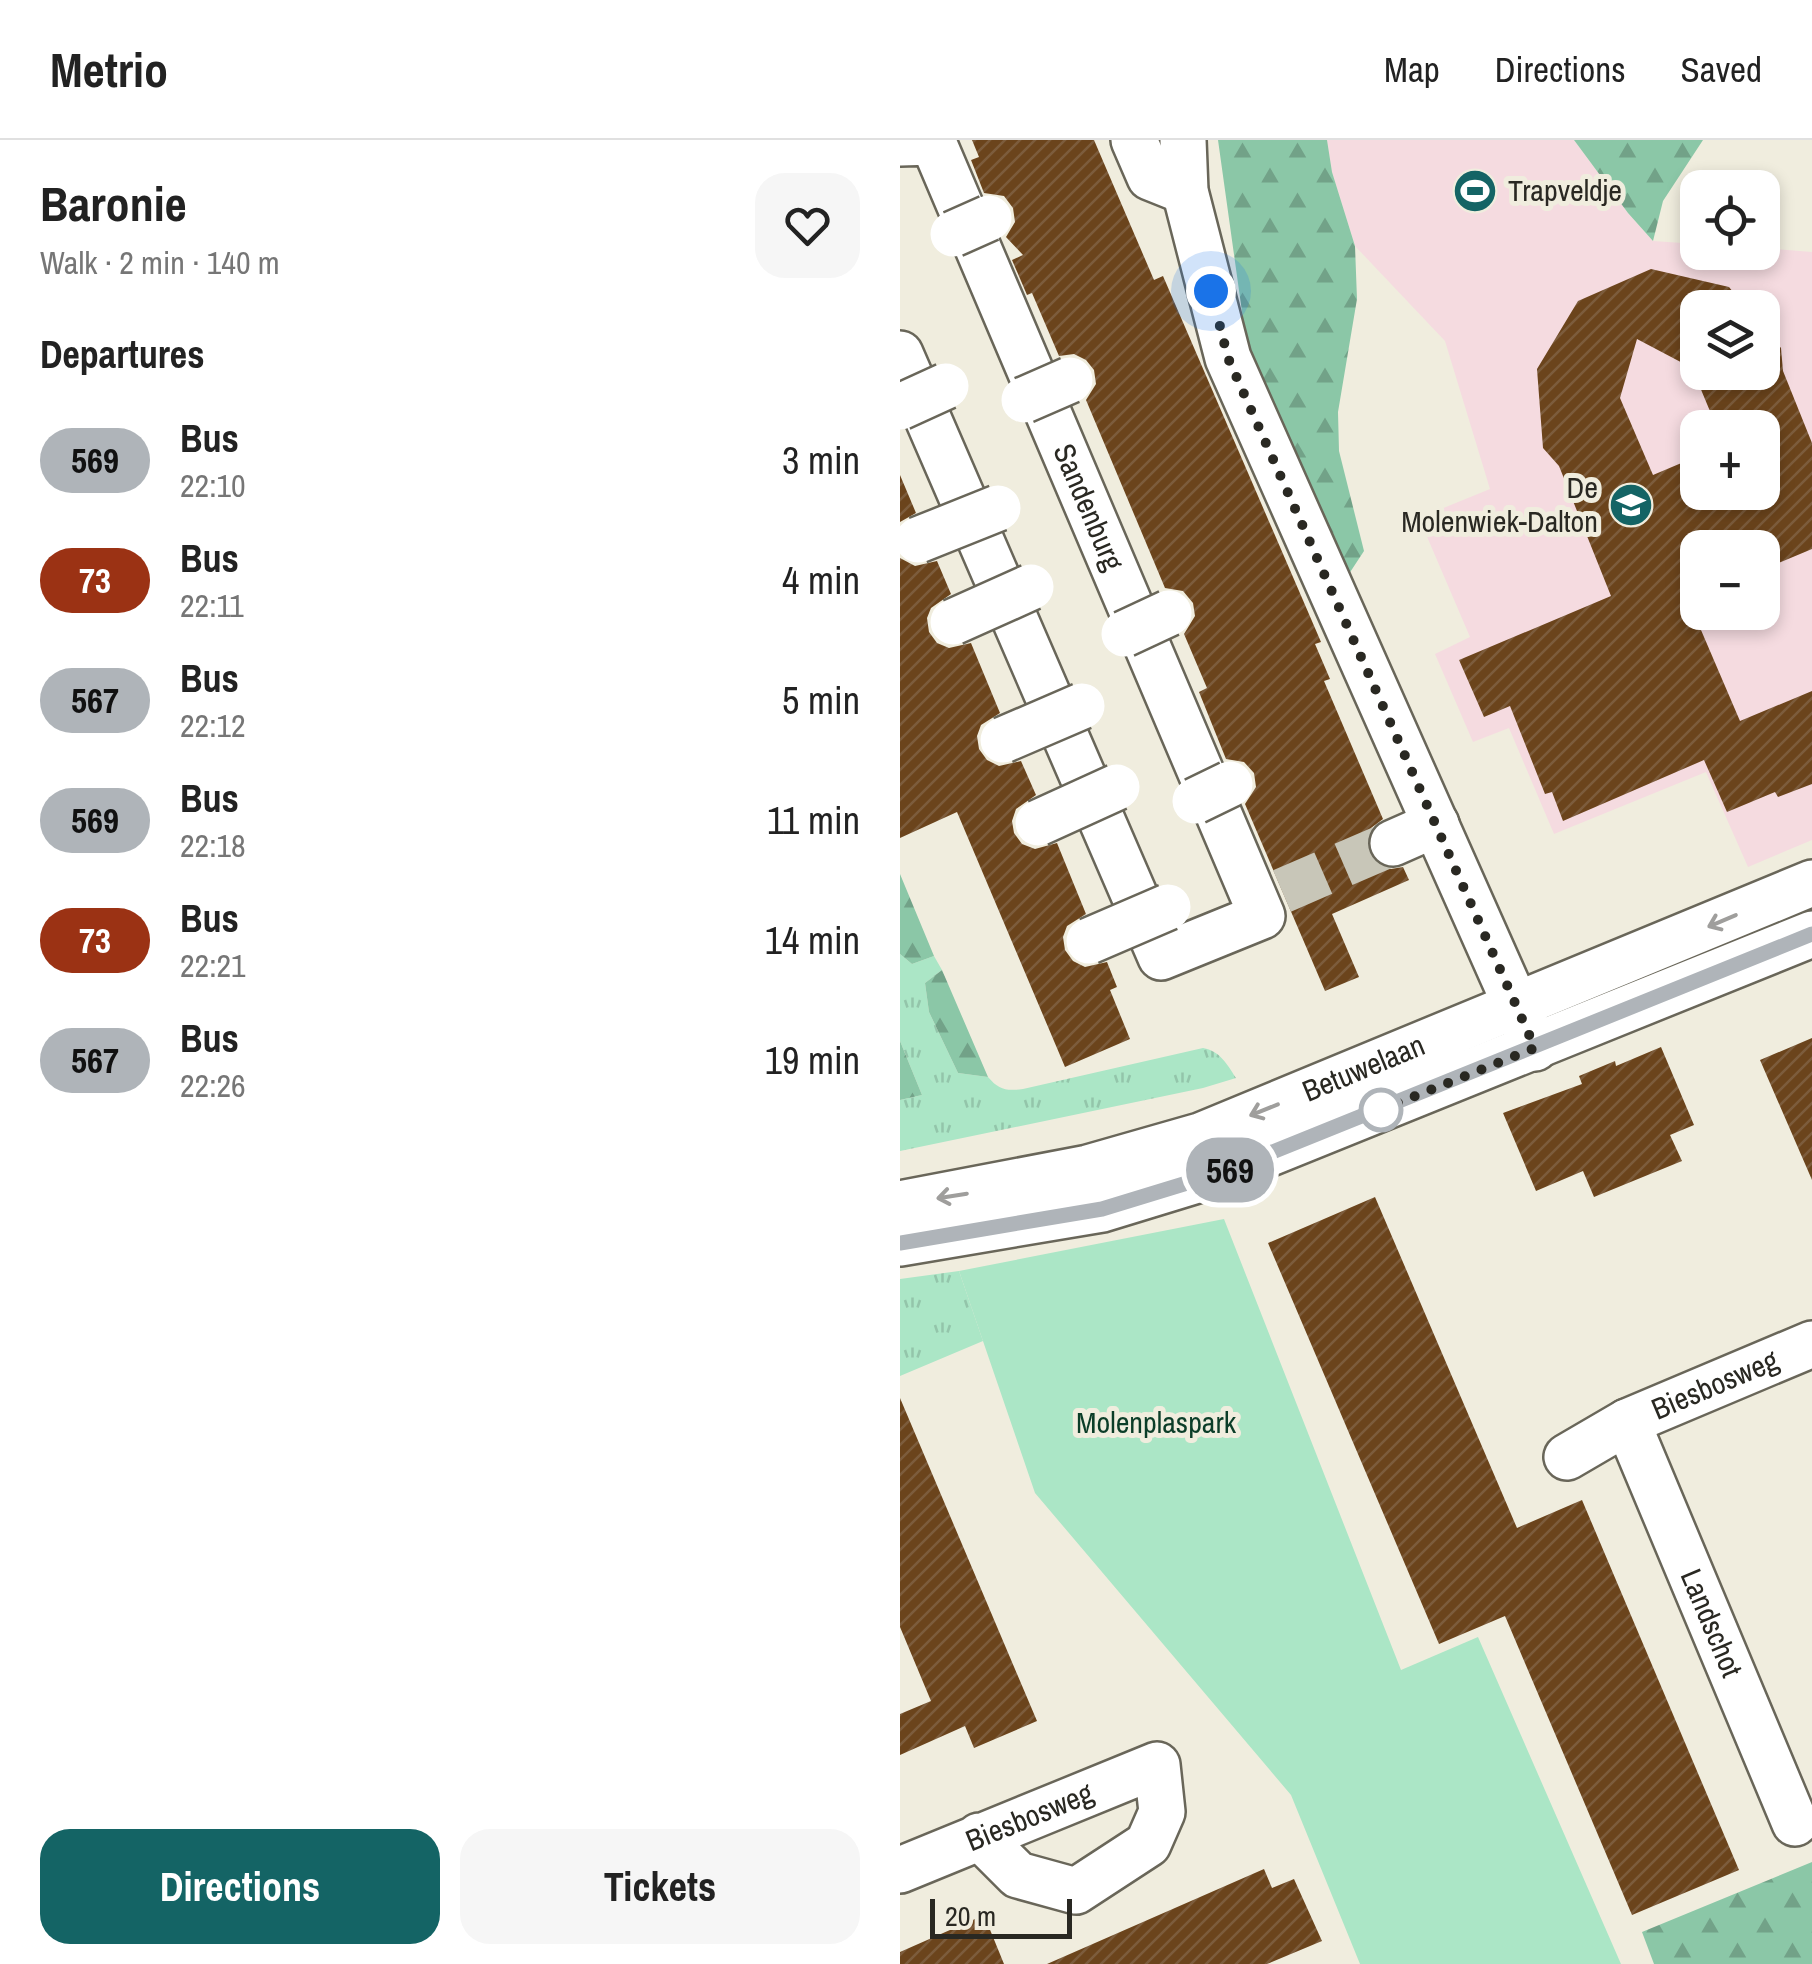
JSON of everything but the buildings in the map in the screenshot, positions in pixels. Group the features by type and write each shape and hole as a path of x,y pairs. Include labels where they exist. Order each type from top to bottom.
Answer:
{"street":[{"path":"1134,140 1150,177 1185,191"},
{"path":"1183,140 1185,191 1228,358 1535,1048"},
{"name":"Sandenburg","path":"900,143 932,142 1269,896 1262,916 1161,957 900,354"},
{"path":"1024,400 1070,380"},
{"path":"900,407 946,386"},
{"path":"918,540 998,508"},
{"path":"953,622 1031,588"},
{"path":"1124,634 1169,614"},
{"path":"1003,740 1082,706"},
{"path":"1038,822 1117,787"},
{"path":"1393,843 1436,824"},
{"name":"Betuwelaan","path":"900,1204 1088,1168 1200,1136 1812,883"},
{"path":"1089,941 1168,908"},
{"name":"Betuwelaan","path":"900,1242 1102,1209 1188,1183 1535,1048 1812,934"},
{"name":"Biesbosweg","path":"1568,1457 1627,1422 1812,1344"},
{"name":"Landschot","path":"1627,1422 1795,1823"},
{"name":"Biesbosweg","path":"900,1870 979,1836 1157,1765 1162,1812 1148,1844 1076,1891 1018,1875 979,1836"}],"shaded area":[{"name":"De Molenwiek-Dalton","path":"1327,140 1574,140 1653,241 1680,243 1680,270 1780,270 1780,249 1812,252 1812,840 1748,867 1706,772 1554,834 1509,728 1473,742 1435,654 1470,637 1419,518 1490,489 1445,341 1355,246 1332,172"}],"green space":[{"path":"1218,140 1327,140 1332,172 1355,246 1357,299 1338,412 1339,451 1364,551 1341,586 1259,394 1243,319"},
{"path":"1574,140 1703,140 1663,201 1653,241"},
{"path":"900,874 934,956 912,964 900,954"},
{"path":"900,954 912,964 934,956 942,970 925,983 929,1012 958,1073 988,1077 1003,1089 1023,1089 1203,1048 1219,1055 1236,1078 900,1151 900,1100 922,1095 900,1041"},
{"path":"942,970 988,1077 958,1073 929,1012 925,983"},
{"path":"900,1041 922,1095 900,1100"},
{"name":"Molenplaspark","path":"1224,1219 1401,1670 1478,1637 1621,1964 1360,1964 1291,1795 1035,1493 959,1271"},
{"path":"959,1271 983,1341 900,1376 900,1279"},
{"path":"1812,1862 1812,1964 1654,1964 1642,1932"}],"tunnel":[{"path":"1282,891 1393,843"}],"bus line":[{"name":"569","path":"900,1243 1102,1209 1223,1172 1812,934"}],"place":[{"name":"Trapveldje","path":"1475,191"},
{"name":"De Molenwiek-Dalton","path":"1631,505"}],"route":[{"path":"1211,291 1228,358 1535,1048 1373,1113 1381,1110"}]}
